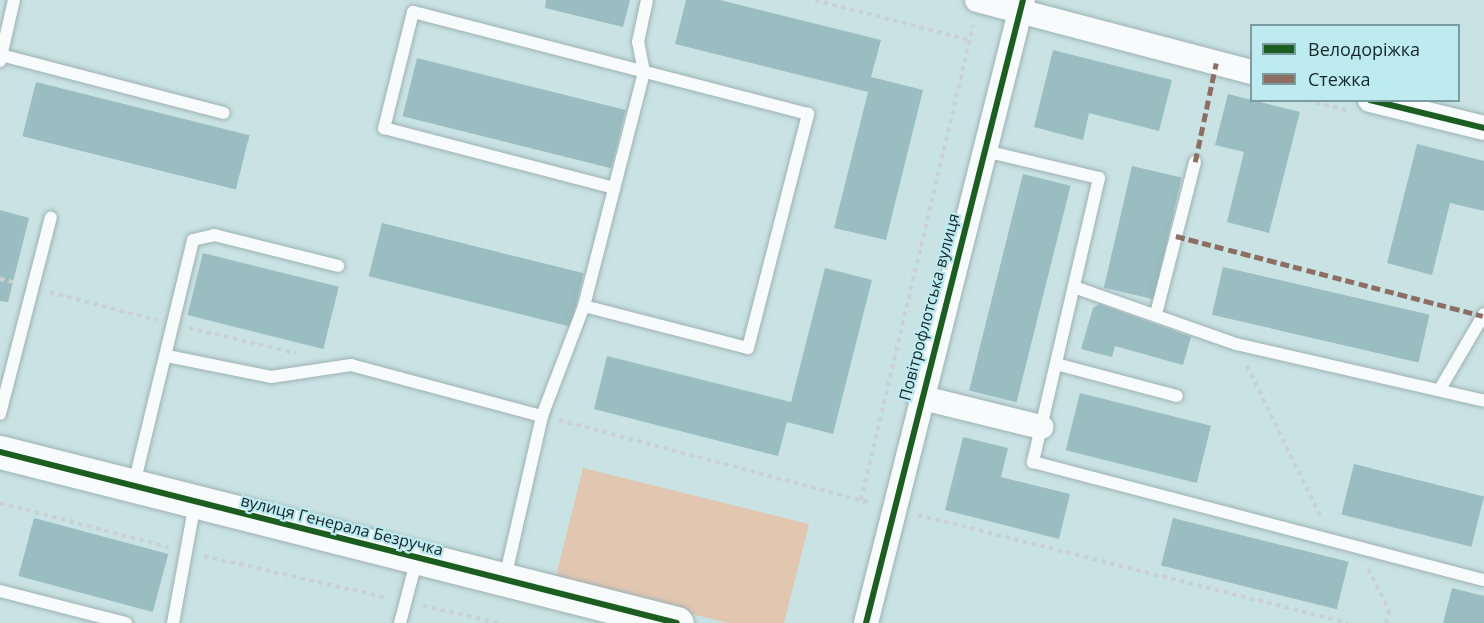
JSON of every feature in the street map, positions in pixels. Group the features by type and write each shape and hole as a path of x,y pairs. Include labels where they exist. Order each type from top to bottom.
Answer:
{"street":[{"path":"978,0 1022,6 1250,72"},
{"name":"Повітрофлотська вулиця","path":"866,623 892,508 1022,6"},
{"path":"1379,102 1484,128"},
{"path":"920,398 1041,427"},
{"name":"вулиця Генерала Безручка","path":"0,452 677,623"}],"lane":[{"path":"14,0 1,58 224,113"},
{"path":"505,579 543,416 584,306 644,72 638,42 647,0"},
{"path":"584,306 748,348 808,114 413,12 384,129 614,188"},
{"path":"985,151 1099,178 1033,462 1484,580"},
{"path":"1156,314 1195,162"},
{"path":"0,414 51,217"},
{"path":"134,486 193,240 214,235 338,266"},
{"path":"1074,287 1236,344 1440,389 1484,401"},
{"path":"1440,389 1484,314"},
{"path":"166,356 271,377 351,365 543,416"},
{"path":"1056,364 1177,396"},
{"path":"173,623 190,552 195,502"},
{"path":"400,623 417,558"},
{"path":"0,591 126,623"}],"path":[{"path":"815,0 970,40"},
{"path":"861,500 978,0"},
{"path":"1236,344 1333,541"},
{"path":"543,416 892,508 1348,623"},
{"path":"0,503 190,552 500,623"},
{"path":"1357,547 1389,610 1386,623"}],"shaded area":[{"path":"583,468 809,524 784,623 728,623 555,580"}],"building":[{"path":"546,0 630,0 623,27 545,8"},
{"path":"686,0 720,0 881,40 871,77 923,90 886,240 834,228 868,92 675,44"},
{"path":"1053,50 1172,80 1159,131 1089,113 1083,140 1034,127"},
{"path":"417,58 626,110 611,168 402,116"},
{"path":"36,82 249,135 236,190 22,136"},
{"path":"1228,94 1250,100 1250,102 1260,102 1300,112 1269,233 1227,222 1244,152 1215,145"},
{"path":"1417,144 1484,161 1484,211 1450,203 1432,275 1387,263"},
{"path":"1132,166 1182,177 1154,299 1104,288"},
{"path":"1023,174 1071,186 1017,402 969,390"},
{"path":"0,210 29,218 8,302 0,301"},
{"path":"382,223 584,273 571,327 369,276"},
{"path":"203,253 339,287 323,349 188,315"},
{"path":"1223,267 1430,315 1419,362 1212,315"},
{"path":"825,268 872,280 833,434 787,422 778,456 594,409 607,356 791,402"},
{"path":"1099,304 1191,337 1183,365 1115,346 1112,357 1081,349 1093,308"},
{"path":"1080,393 1211,426 1197,483 1066,450"},
{"path":"963,437 1008,448 1001,477 1070,494 1059,539 945,510"},
{"path":"1354,464 1484,496 1471,547 1341,514"},
{"path":"34,518 168,554 153,612 18,576"},
{"path":"1173,518 1349,562 1337,609 1161,566"},
{"path":"1452,588 1484,596 1484,623 1443,623"}],"marked path":[{"path":"1195,162 1216,63"},
{"path":"1176,236 1483,316"}],"cycle path":[{"path":"866,623 1023,0"},
{"path":"1378,102 1484,128"},
{"path":"0,452 677,623"}]}
